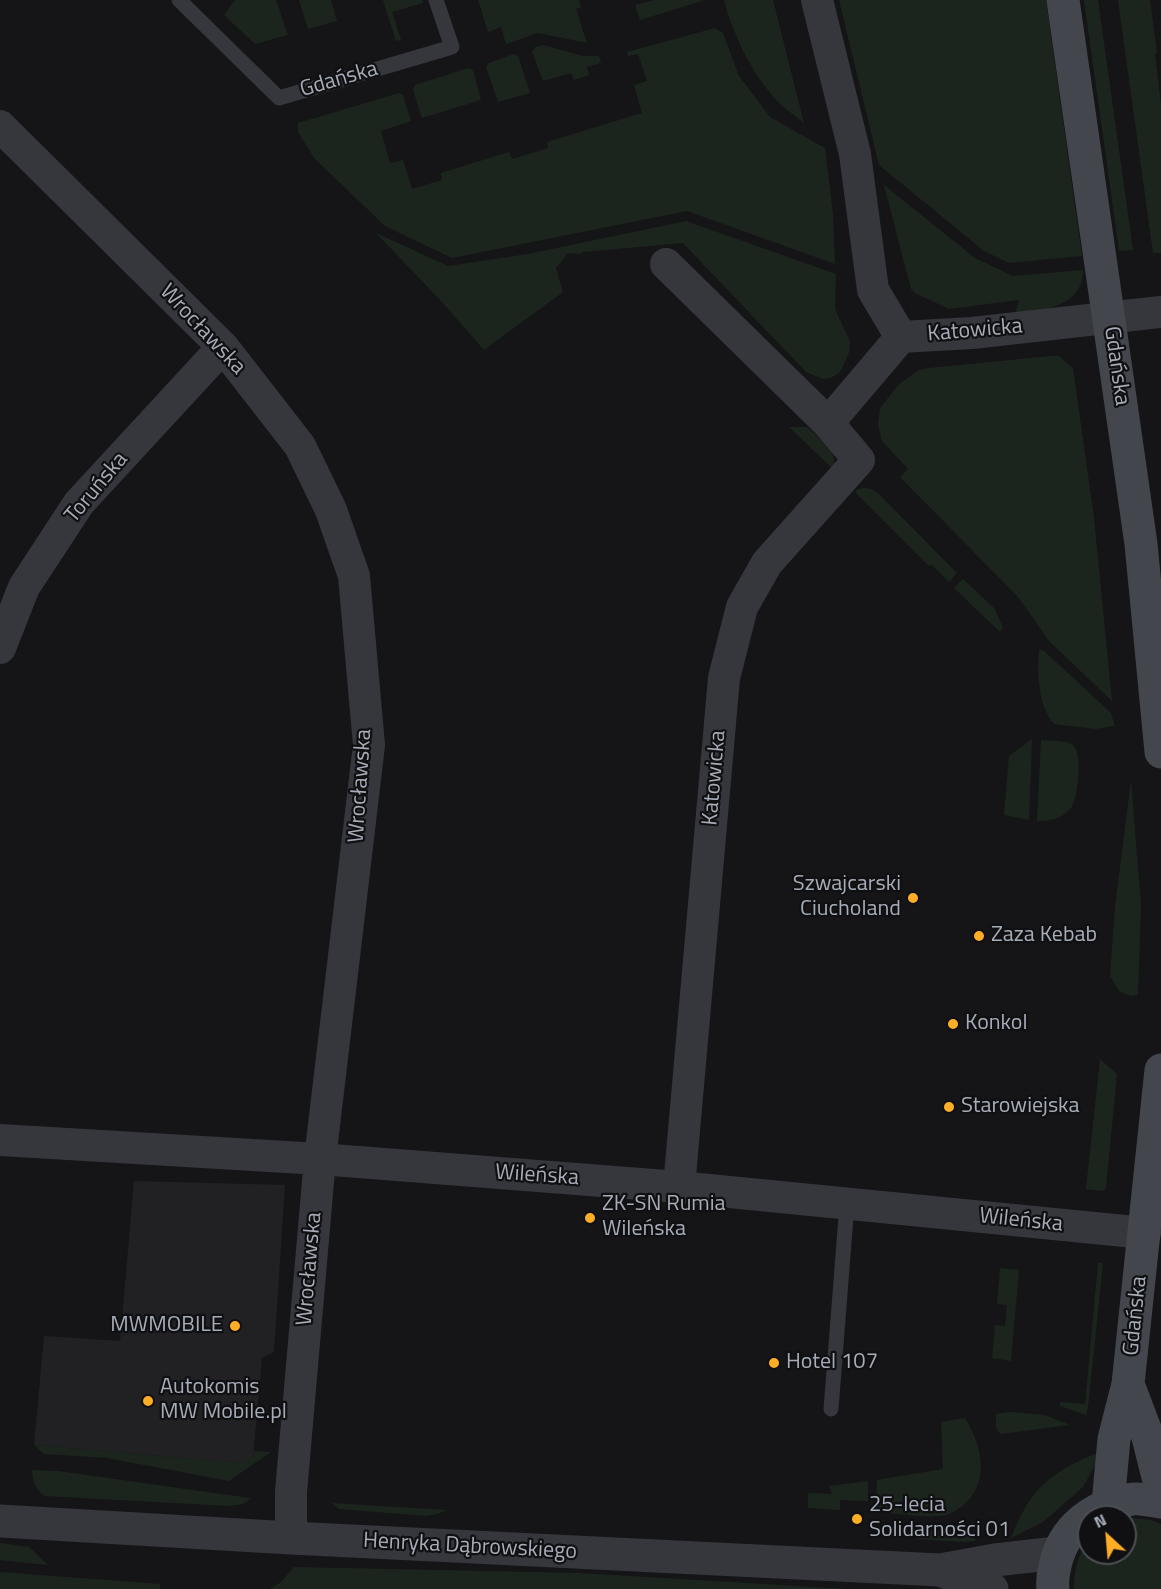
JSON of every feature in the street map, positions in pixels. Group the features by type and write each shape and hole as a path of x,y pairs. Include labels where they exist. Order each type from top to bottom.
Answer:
{"main road":[{"name":"Gdańska","path":"1063,0 1141,544 1160,740"},
{"name":"Gdańska","path":"1108,1504 1114,1439 1128,1384 1161,1070"},
{"name":"Gdańska","path":"1128,1384 1148,1437 1161,1489"},
{"path":"1053,1589 1052,1581 1057,1553 1069,1532 1087,1515 1108,1504 1136,1498 1161,1502"}],"street":[{"path":"817,0 855,154 873,290 901,337"},
{"name":"Wrocławska","path":"0,126 223,347 300,446 331,510 354,576 369,745 320,1159 291,1492 291,1538"},
{"name":"Katowicka","path":"666,264 828,423 859,460 767,564 742,607 724,678 679,1187"},
{"name":"Katowicka","path":"828,423 901,337 972,333 1161,312"},
{"name":"Toruńska","path":"0,648 24,587 79,503 223,347"},
{"name":"Wileńska","path":"0,1140 320,1159 679,1187 1145,1233"},
{"name":"Henryka Dąbrowskiego","path":"0,1521 291,1538 940,1570 995,1560 1057,1553"},
{"name":"Henryka Dąbrowskiego","path":"940,1570 992,1589"}],"lane":[{"name":"Gdańska","path":"179,0 279,98 452,47 436,0"},
{"path":"831,1409 847,1203"}],"shaded area":[{"path":"235,0 276,0 288,35 255,44 224,15"},
{"path":"299,0 331,0 337,21 308,29"},
{"path":"383,0 422,0 423,3 392,12 401,40 396,41"},
{"path":"478,0 579,0 581,7 576,9 587,43 538,33 506,44 501,27 488,32"},
{"path":"654,0 705,0 640,20 635,5"},
{"path":"724,0 773,0 804,123 782,106 754,70 733,29"},
{"path":"839,0 1046,0 1082,256 1009,263 984,251 879,165"},
{"path":"1084,0 1098,0 1133,250 1119,251"},
{"path":"1118,0 1150,0 1161,104 1161,253 1153,253"},
{"path":"715,28 723,33 739,76 770,117 825,148 833,214 835,264 687,211 452,258 385,226 314,158 298,132 298,123 399,93 403,95 411,121 381,131 390,163 403,160 412,189 442,180 441,173 509,152 512,159 548,148 547,142 642,113 634,85 647,81 638,54 628,56 627,52"},
{"path":"543,45 583,56 599,56 601,63 587,67 589,75 574,80 571,73 543,81 532,52 535,47"},
{"path":"514,54 518,56 530,93 498,102 486,67 489,63"},
{"path":"468,68 473,70 481,100 422,118 413,90 415,85"},
{"path":"884,185 975,258 1013,276 1083,270 1076,292 1060,304 1015,315 1019,300 949,309 915,293 911,289"},
{"path":"686,221 836,274 835,309 850,342 849,353 840,372 831,378 823,379 806,372 683,243 580,254 568,253 556,268 563,292 484,350 376,233 448,266 528,254"},
{"path":"1059,356 1073,368 1094,518 1112,701 1049,641 1019,598 900,477 908,469 882,441 878,424 880,408 899,384 919,370"},
{"path":"789,427 807,427 822,440 834,456 833,469"},
{"path":"865,488 872,489 879,494 957,573 949,582 932,565 929,566 855,492"},
{"path":"963,579 994,608 1003,627 1000,632 954,588"},
{"path":"1039,650 1043,650 1111,713 1115,726 1095,729 1054,724 1042,698 1038,668"},
{"path":"1032,739 1029,820 1004,815 1009,756"},
{"path":"1041,740 1062,741 1073,745 1079,766 1074,803 1063,815 1047,821 1037,821"},
{"path":"1131,780 1141,905 1138,995 1132,996 1120,992 1110,976 1115,907"},
{"path":"1100,1059 1117,1074 1106,1188 1103,1191 1086,1189"},
{"path":"134,1181 285,1185 274,1352 262,1358 253,1458 243,1463 34,1445 44,1336 120,1341"},
{"path":"1098,1263 1103,1263 1086,1415 1060,1406 1060,1402 1085,1404"},
{"path":"1000,1268 1019,1270 1011,1361 992,1358 995,1325 1005,1326 1007,1305 997,1304"},
{"path":"1010,1412 1045,1415 1070,1425 1000,1434 996,1427 996,1414"},
{"path":"965,1418 971,1428 981,1461 978,1484 974,1494 966,1503 941,1516 876,1512 877,1480 943,1469 941,1422"},
{"path":"34,1445 243,1463 244,1457 253,1458 254,1451 271,1452 229,1481 107,1458 44,1454"},
{"path":"1097,1453 1095,1465 1083,1487 1043,1522 1011,1538 1026,1507 1043,1485 1066,1468"},
{"path":"32,1470 58,1471 250,1498 244,1503 229,1506 45,1496 35,1485"},
{"path":"868,1481 868,1501 840,1500 840,1510 808,1508 808,1493 832,1494 829,1486"},
{"path":"332,1503 446,1510 426,1516 339,1509"},
{"path":"1137,1519 1161,1524 1161,1589 1074,1589 1077,1564 1137,1565"},
{"path":"915,1531 966,1531 973,1535 976,1541 916,1539"},
{"path":"0,1543 29,1547 48,1565 0,1560"},
{"path":"294,1567 579,1573 848,1589 270,1589 281,1582"},
{"path":"0,1572 160,1584 160,1589 0,1589"}],"place":[{"name":"Szwajcarski Ciucholand","path":"913,898"},
{"name":"Zaza Kebab","path":"979,936"},
{"name":"Konkol","path":"953,1024"},
{"name":"Starowiejska","path":"949,1107"},
{"name":"ZK-SN Rumia Wileńska","path":"590,1218"},
{"name":"MWMOBILE","path":"235,1326"},
{"name":"Hotel 107","path":"774,1363"},
{"name":"Autokomis MW Mobile.pl","path":"148,1401"},
{"name":"25-lecia Solidarności 01","path":"857,1519"}]}
